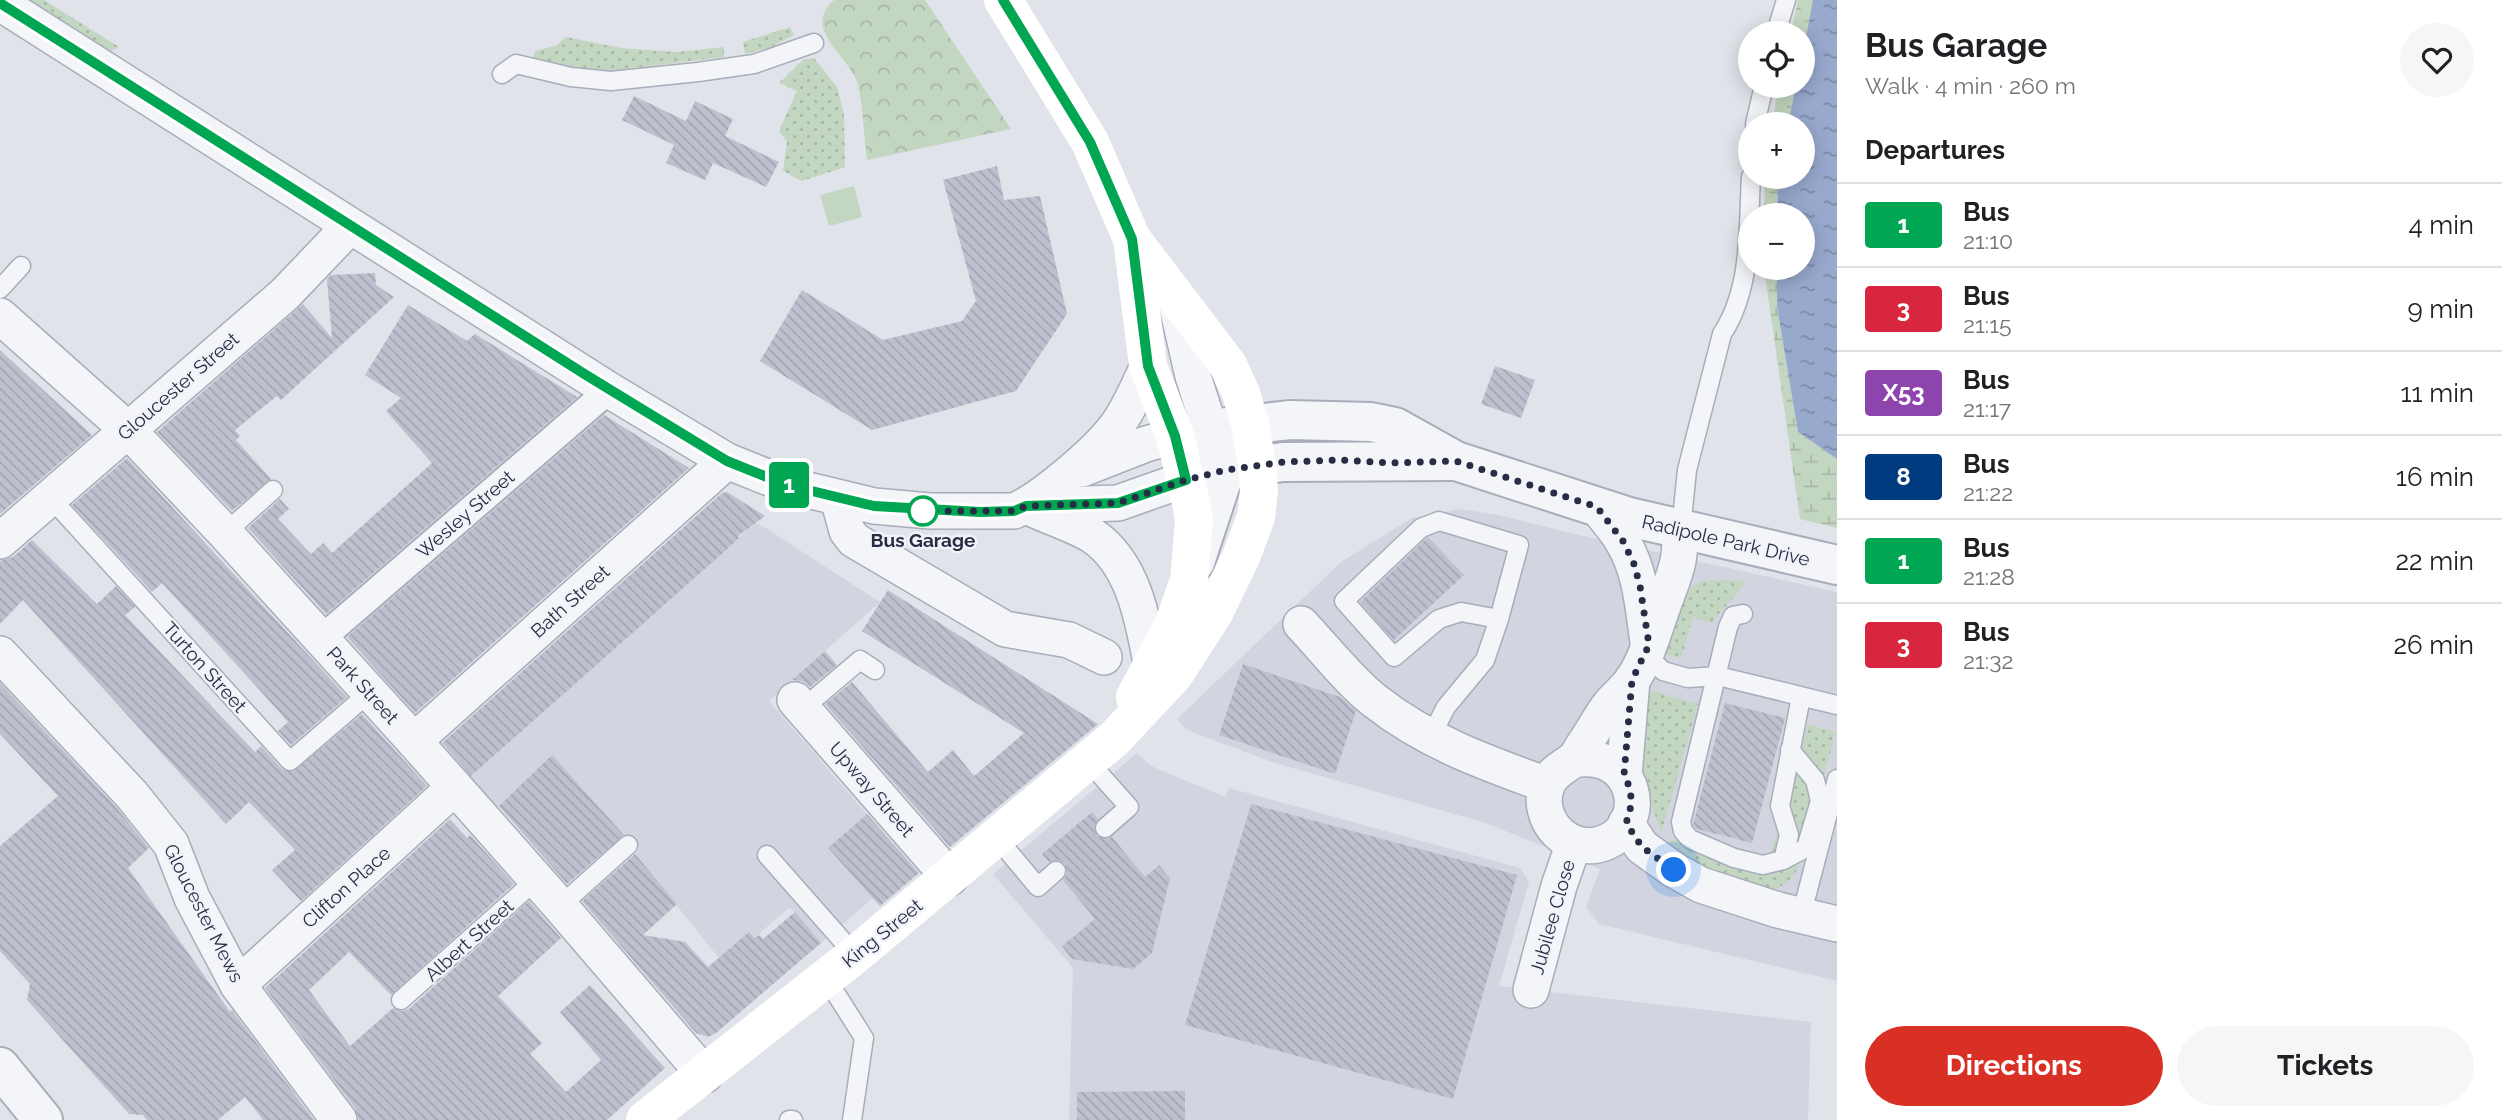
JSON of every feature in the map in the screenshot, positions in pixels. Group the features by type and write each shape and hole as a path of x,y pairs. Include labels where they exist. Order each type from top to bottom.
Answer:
{"main road":[{"path":"1003,0 1090,142 1132,239 1228,365 1241,393 1250,424 1241,468"},
{"name":"King Street","path":"1101,750 1174,623 1189,580 1194,521 1186,480 1193,432 1148,366 1132,239"},
{"name":"King Street","path":"652,1117 950,878 1101,750 1174,675 1214,613 1241,557 1256,517 1259,491 1241,468"}],"street":[{"path":"0,3 609,390 727,461 787,485 874,506 930,511 1014,511 1026,506 1094,451 1115,428 1148,366"},
{"name":"Gloucester Street","path":"0,541 128,430 268,323 285,293 350,226"},
{"path":"1175,298 1194,376 1193,432"},
{"name":"Park Street","path":"0,316 128,430 225,533 414,741 705,1075"},
{"name":"Wesley Street","path":"321,639 609,390"},
{"path":"1066,475 1146,444 1193,432 1290,420 1371,422 1395,427 1456,461"},
{"name":"Bath Street","path":"414,741 727,461"},
{"path":"1026,506 1118,503 1186,480 1283,462 1456,461"},
{"name":"Radipole Park Drive","path":"1456,461 1629,517 1837,565"},
{"name":"King Street","path":"1189,580 1241,468"},
{"path":"838,498 847,531 854,540 1005,629 1069,639 1104,657"},
{"path":"1026,506 1094,537 1114,557 1130,581 1145,626 1151,663"},
{"path":"1597,507 1623,541 1634,564 1649,645"},
{"path":"1573,760 1608,706 1632,680 1649,645 1678,563 1681,529"},
{"path":"1301,624 1373,700 1430,738 1472,758 1547,785"},
{"name":"Gloucester Mews","path":"0,654 132,795 171,844 192,898 238,985 339,1120"},
{"path":"1624,775 1632,680"},
{"name":"Upway Street","path":"799,705 950,878"},
{"path":"1587,757 1601,759 1614,765 1630,786 1632,799 1626,823 1617,835 1604,843 1574,843 1561,836 1546,813 1544,799 1547,785 1562,766 1573,760 1587,757"},
{"name":"Clifton Place","path":"238,985 454,788"},
{"path":"1626,823 1642,847 1692,880 1737,898 1837,925"},
{"name":"Jubilee Close","path":"1531,990 1559,886 1574,843"},
{"path":"0,1068 43,1120"}],"lane":[{"path":"1780,21 1786,0"},
{"path":"502,74 516,64 571,76 611,80 698,72 754,64 814,43"},
{"path":"1681,529 1687,470 1723,334 1732,318 1745,270 1750,189"},
{"path":"0,289 21,266"},
{"path":"225,533 273,490"},
{"name":"Turton Street","path":"49,496 290,761 369,693"},
{"path":"1430,738 1446,707 1486,660 1499,620 1519,545 1439,521 1421,528 1344,601 1394,657 1439,619 1461,612 1499,620"},
{"path":"1743,614 1732,615 1681,822 1683,831 1690,839 1734,858 1763,865 1783,860 1806,848 1820,802 1815,780 1790,750"},
{"path":"1649,645 1653,660 1664,671 1688,678 1718,676 1837,705"},
{"path":"799,705 860,660 875,670"},
{"path":"1783,860 1789,835 1780,806 1801,697"},
{"path":"1101,750 1129,807 1105,828"},
{"path":"1801,916 1837,779"},
{"path":"997,838 1038,887 1056,871"},
{"path":"560,906 628,845"},
{"path":"767,855 841,967 864,1038 852,1120"},
{"name":"Albert Street","path":"401,1000 536,880"}],"shaded area":[{"path":"1460,509 1499,515 1837,592 1837,981 1599,924 1586,907 1600,869 1486,823 1275,763 1187,730 1177,719 1341,562 1412,518"},
{"path":"756,522 880,602 769,701 867,814 828,848 873,898 821,943 790,907 754,938 719,958 635,854 638,850 553,757 497,808 469,778"},
{"path":"1137,753 1151,766 1225,797 1229,788 1520,868 1529,882 1499,986 1811,1022 1808,1120 1069,1120 1073,968 993,874"}],"green space":[{"path":"26,0 44,0 119,47 109,52"},
{"path":"834,0 925,0 1011,129 867,160 858,84 825,33 822,22 825,11"},
{"path":"1798,0 1813,0 1809,21 1794,21"},
{"path":"790,27 794,35 771,47 745,54 743,42"},
{"path":"566,37 621,48 676,52 724,47 724,57 601,72 532,58 536,51 557,45"},
{"path":"814,58 837,87 844,114 845,167 802,181 783,171 787,142 779,131 797,91 779,83 804,59"},
{"path":"1777,98 1793,98 1791,112 1774,112"},
{"path":"854,186 862,217 829,226 820,195"},
{"path":"1765,189 1778,189 1777,203 1764,203"},
{"path":"1766,280 1777,280 1777,307 1798,432 1837,459 1837,528 1800,519"},
{"path":"1703,581 1747,581 1711,623 1693,617 1681,659 1664,654 1682,601 1688,592"},
{"path":"1643,688 1698,704 1661,834 1641,770"},
{"path":"1808,724 1836,732 1797,870 1791,878 1777,888 1760,888 1713,875 1685,860 1670,840 1679,840 1693,851 1738,863 1769,855"}],"water":[{"path":"1813,0 1837,0 1837,459 1798,432 1777,307 1777,280 1815,280 1815,203 1777,203 1778,189 1815,189 1815,112 1791,112 1793,98 1815,98 1815,21 1809,21"}],"building":[{"path":"634,96 686,121 695,101 733,119 725,136 779,162 766,187 713,163 705,180 666,163 674,145 622,120"},
{"path":"997,166 1004,200 1040,196 1067,314 1016,391 872,430 760,361 802,290 883,340 962,321 976,301 943,180"},
{"path":"375,273 376,285 394,297 281,400 277,396 235,430 240,436 236,440 271,479 232,511 157,432 303,304 332,338 327,279 331,275"},
{"path":"408,305 467,341 475,334 577,397 326,614 248,528 280,499 289,509 278,519 311,554 323,543 332,553 432,463 386,411 401,398 365,375"},
{"path":"0,350 92,435 0,514"},
{"path":"1495,366 1535,380 1521,418 1481,404"},
{"path":"604,415 689,468 415,713 347,637"},
{"path":"127,458 347,697 291,745 278,731 288,722 256,686 162,583 152,592 72,505"},
{"path":"727,492 765,516 738,536 725,551 471,776 442,743 722,493"},
{"path":"1428,537 1464,575 1394,640 1360,602"},
{"path":"32,540 97,604 116,586 135,607 125,615 255,752 261,746 282,769 293,772 362,714 427,786 301,901 272,870 295,850 249,802 226,824 23,600 0,624 0,561 13,557"},
{"path":"888,590 1098,724 950,847 825,704 852,682 928,772 953,750 974,776 1024,733 862,631"},
{"path":"825,651 837,665 810,687 802,681 792,680"},
{"path":"1243,664 1340,697 1356,711 1335,774 1219,735"},
{"path":"0,683 117,808 149,848 128,868 230,1012 232,1010 314,1120 263,1120 245,1097 218,1120 147,1120 143,1115 129,1114 27,1000 30,984 0,951 0,846 58,796 0,734"},
{"path":"1725,703 1785,718 1752,843 1697,829 1693,825"},
{"path":"552,755 624,835 567,884 499,806"},
{"path":"1251,804 1517,875 1453,1099 1185,1025"},
{"path":"1092,812 1098,819 1094,830 1097,836 1107,839 1112,837 1145,877 1159,865 1170,878 1152,953 1133,969 1072,959 1062,946 1095,919 1063,880 1067,874 1065,864 1059,860 1049,862 1042,854"},
{"path":"867,814 919,873 880,906 828,848"},
{"path":"450,819 467,838 470,835 514,884 391,995 349,952 309,990 350,1046 393,1008 403,1011 409,1009 529,901 561,938 498,996 542,1043 530,1054 566,1092 601,1060 560,1012 590,985 665,1068 607,1120 359,1120 355,1108 265,988"},
{"path":"635,854 677,904 643,935 685,942 708,967 749,932 754,938 759,935 763,939 795,912 821,943 716,1033 708,1037 696,1033 582,901"},
{"path":"1185,1091 1185,1120 1077,1120 1077,1092"}],"bus line":[{"name":"1","path":"0,3 586,375 727,461 787,485 874,506 980,512 1014,511 1026,506 1118,503 1186,480 1175,436 1148,366 1132,239 1090,142 1003,0"}],"place":[{"name":"Bus Garage","path":"923,511"}],"route":[{"path":"923,511 1014,511 1026,506 1118,503 1186,480 1226,470 1283,462 1340,460 1390,463 1456,461 1597,507 1623,541 1634,564 1649,645 1632,680 1624,775 1630,786 1632,799 1626,823 1642,847 1674,870"}]}
